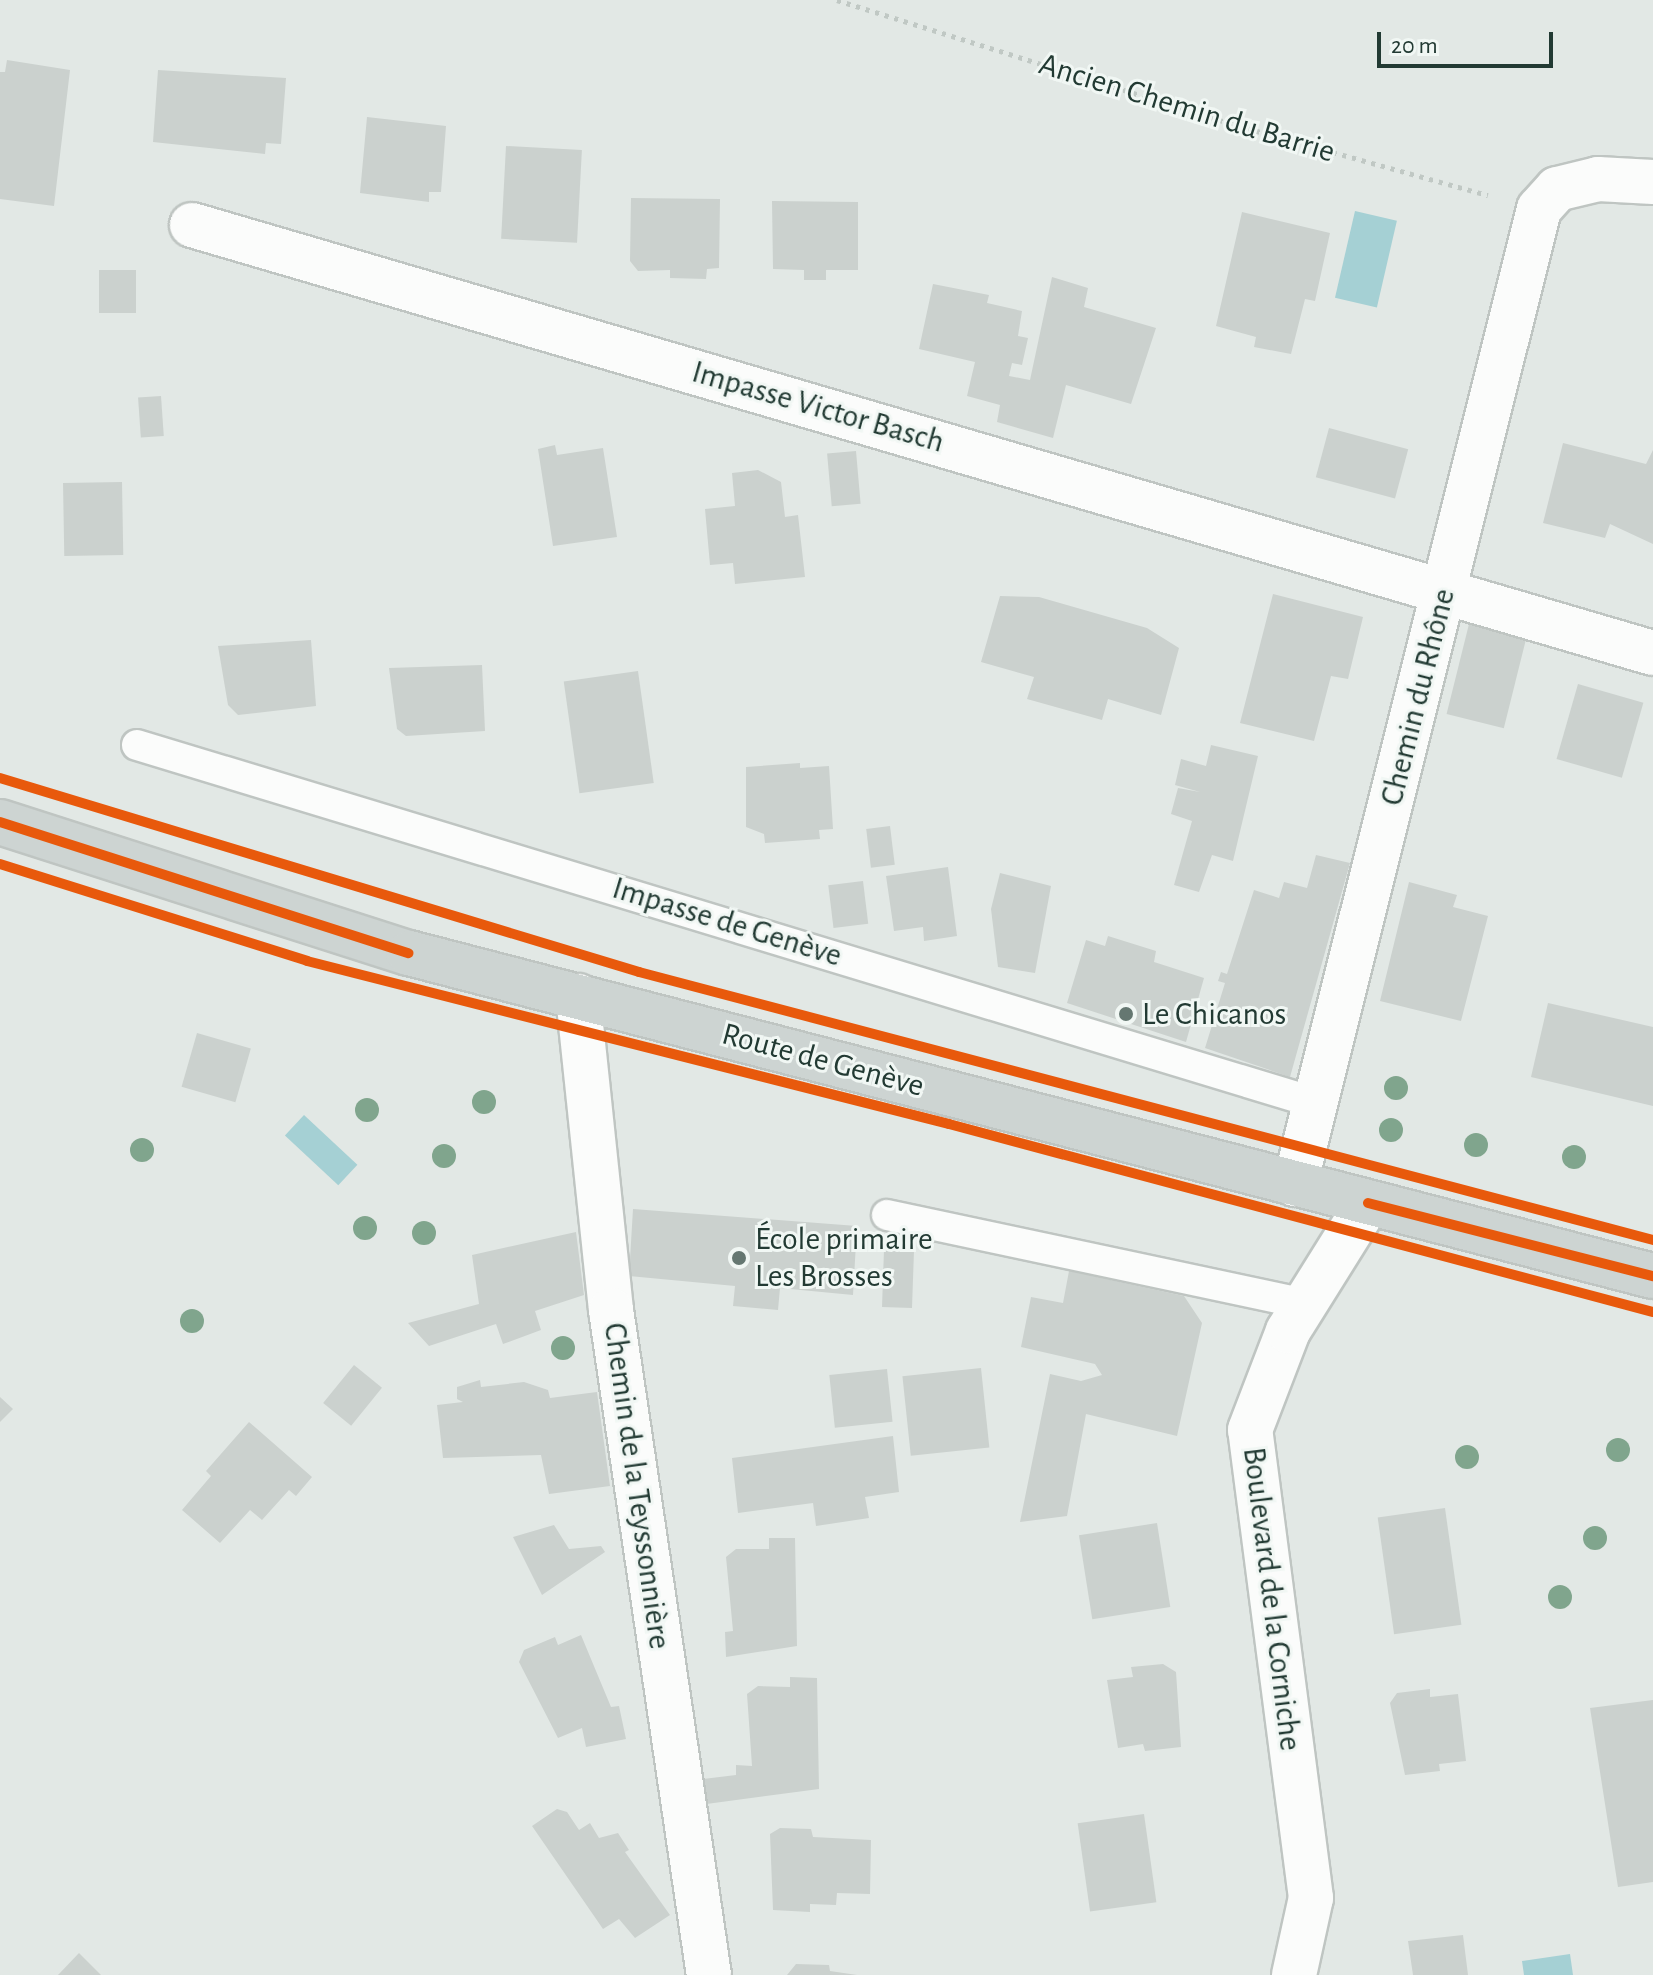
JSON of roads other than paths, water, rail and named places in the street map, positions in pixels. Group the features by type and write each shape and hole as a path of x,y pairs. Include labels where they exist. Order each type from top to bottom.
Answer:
{"main road":[{"name":"Route de Genève","path":"0,822 409,953 1653,1276"}],"street":[{"name":"Chemin du Rhône","path":"1295,1184 1539,209 1557,189 1598,179 1653,182"},
{"name":"Impasse Victor Basch","path":"192,225 1445,589 1653,653"},
{"name":"Chemin de la Teyssonnière","path":"578,996 611,1310 709,1975"},
{"name":"Boulevard de la Corniche","path":"1294,1975 1311,1898 1250,1430 1288,1331 1368,1203"}],"lane":[{"name":"Impasse de Genève","path":"137,745 1316,1103"},
{"path":"887,1215 1306,1304"}],"water":[{"path":"1355,211 1397,221 1377,307 1335,298"},
{"path":"304,1115 357,1165 338,1185 285,1135"},
{"path":"1570,1954 1573,1975 1524,1975 1522,1961"}],"place":[{"name":"Le Chicanos","path":"1126,1014"},
{"name":"École primaire Les Brosses","path":"739,1258"}]}
